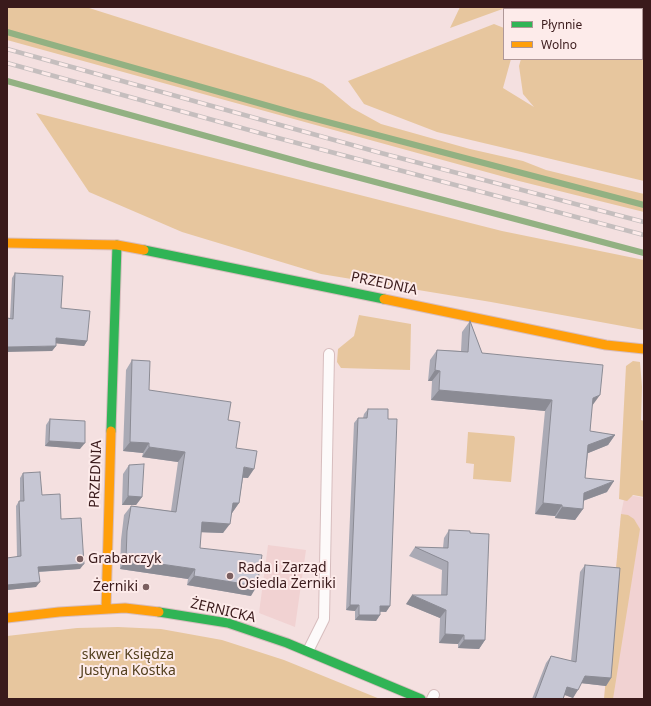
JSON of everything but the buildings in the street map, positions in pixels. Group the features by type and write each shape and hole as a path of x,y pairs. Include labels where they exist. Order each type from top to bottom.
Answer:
{"street":[{"name":"PRZEDNIA","path":"7,243 117,245 185,257 606,345 644,350"},
{"name":"PRZEDNIA","path":"106,609 117,245"},
{"name":"ŻERNICKA","path":"7,618 106,609 142,609 222,622 287,642 421,699"}],"lane":[{"path":"308,651 324,619 329,354"}],"shaded area":[{"path":"625,494 644,498 644,699 604,699 621,514"},
{"path":"268,545 306,550 295,627 259,613"}],"green space":[{"path":"7,7 86,7 310,78 323,84 352,108 381,124 470,149 523,161 546,170 644,194 644,212 519,181 7,40"},
{"path":"460,7 508,7 503,8 450,28"},
{"path":"527,7 644,7 644,181 437,132 364,104 348,81 494,24 503,28 503,60 511,60 503,88 534,107 523,94 519,66 521,60 643,60 643,8"},
{"path":"36,113 502,231 644,260 644,330 491,302 321,274 182,232 89,192"},
{"path":"359,315 411,324 410,370 341,368 337,362 338,349 354,336"},
{"path":"633,361 640,362 642,387 641,420 644,421 644,497 633,495 627,501 619,499 626,366"},
{"path":"468,432 514,436 511,482 473,479 474,464 466,463"},
{"path":"621,514 628,515 634,519 640,529 613,699 604,699"},
{"name":"skwer Księdza Justyna Kostka","path":"118,627 161,629 222,640 284,660 380,699 7,699 7,636 77,628"}],"waterway":[{"path":"7,32 297,114 644,205"},
{"path":"7,81 311,165 644,253"}],"railway":[{"path":"7,49 381,153 644,222"},
{"path":"7,63 278,138 644,235"}],"traffic: fast":[{"path":"111,431 117,245"},
{"path":"144,250 384,299"},
{"path":"159,612 228,623 287,643 421,699"}],"traffic: slow":[{"path":"7,243 117,245 144,250"},
{"path":"384,299 606,345 644,349"},
{"path":"106,609 111,431"},
{"path":"7,618 59,612 125,608 159,612"}],"place":[{"name":"Grabarczyk","path":"80,559"},
{"name":"Rada i Zarząd Osiedla Żerniki","path":"230,576"},
{"name":"Żerniki","path":"146,587"}]}
